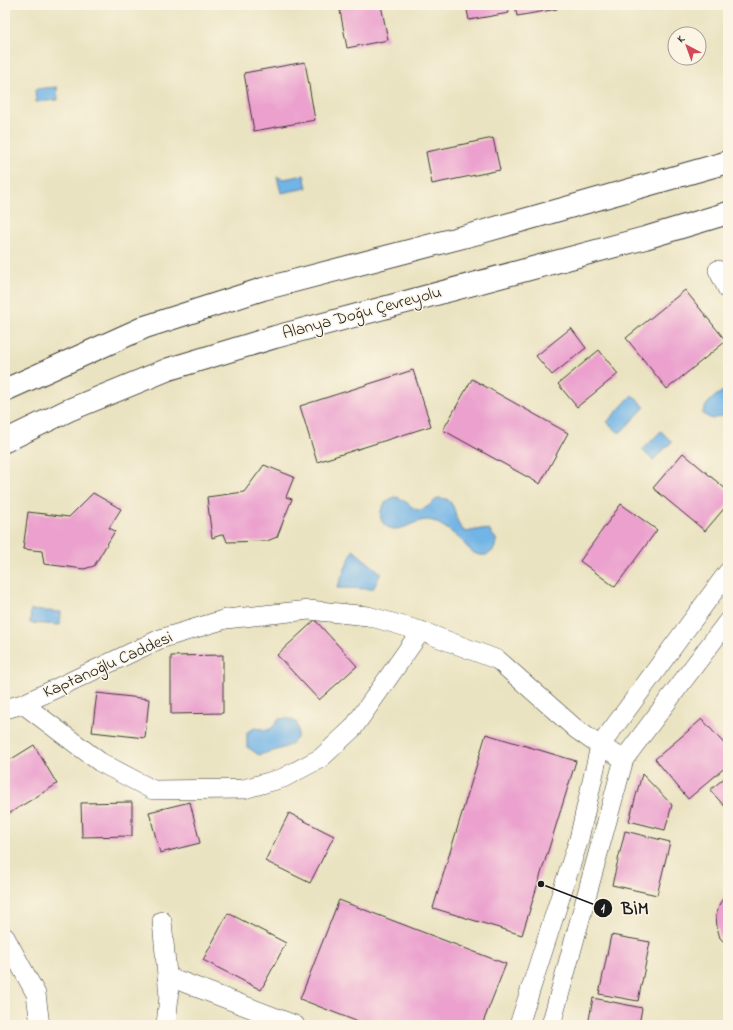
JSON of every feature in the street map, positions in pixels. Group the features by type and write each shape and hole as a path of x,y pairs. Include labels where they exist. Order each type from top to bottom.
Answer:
{"highway":[{"path":"5,390 145,327 263,289 478,233 728,162"},
{"name":"Alanya Doğu Çevreyolu","path":"5,441 69,410 169,369 275,337 637,240 728,214"}],"street":[{"path":"718,270 728,290"},
{"path":"519,1025 579,840 600,746 728,572"},
{"name":"Kaptanoğlu Caddesi","path":"5,709 23,704 160,639 226,619 310,610 368,616 421,631 498,660 576,729 600,746 624,759"},
{"path":"551,1025 624,759 728,621"},
{"path":"23,704 100,762 153,790 244,789 283,778 321,758 353,728 421,631"},
{"path":"162,921 169,996 166,1025"},
{"path":"5,937 36,994 40,1025"},
{"path":"167,976 294,1025"}],"water":[{"path":"57,87 58,100 36,102 35,89"},
{"path":"304,175 307,188 281,193 277,177 284,179"},
{"path":"728,389 728,414 712,419 702,414 706,405 712,399"},
{"path":"632,395 645,407 621,432 618,432 607,422"},
{"path":"661,431 672,442 653,460 642,450"},
{"path":"395,497 404,500 418,510 427,507 438,498 447,499 453,507 457,521 462,529 466,532 481,529 489,530 496,539 495,548 486,555 478,555 469,549 448,529 428,520 423,520 399,529 388,527 381,519 382,509 389,500"},
{"path":"353,550 381,573 373,589 337,588"},
{"path":"31,610 61,612 60,625 30,623"},
{"path":"287,718 296,722 298,730 297,737 294,742 282,749 259,755 247,747 247,732 255,728 268,730 273,727 279,719"}],"building":[{"path":"339,5 381,5 388,40 347,48"},
{"path":"466,5 508,5 509,13 469,20"},
{"path":"515,5 556,5 557,9 517,16"},
{"path":"305,62 315,120 254,131 244,73"},
{"path":"493,138 500,170 432,184 426,152"},
{"path":"685,290 726,341 667,389 626,338"},
{"path":"571,328 586,348 552,375 536,356"},
{"path":"599,350 618,374 577,407 558,384"},
{"path":"413,370 431,426 317,462 300,406"},
{"path":"472,379 568,433 540,484 443,430"},
{"path":"683,453 728,491 728,504 705,531 653,488"},
{"path":"264,465 294,477 286,497 292,499 277,537 267,541 227,542 224,534 212,538 207,497 244,492"},
{"path":"93,493 121,509 109,528 115,531 94,566 84,569 44,564 42,551 23,549 28,512 69,517"},
{"path":"621,504 657,530 615,587 580,561"},
{"path":"315,620 357,666 319,700 277,655"},
{"path":"223,655 223,713 171,714 171,656"},
{"path":"97,693 149,699 145,738 92,732"},
{"path":"702,719 728,748 728,765 688,799 655,759"},
{"path":"486,734 576,761 522,935 433,908"},
{"path":"34,745 57,784 5,816 5,763"},
{"path":"642,774 672,805 665,830 629,821"},
{"path":"728,775 728,810 710,790"},
{"path":"132,802 132,836 82,837 81,803"},
{"path":"190,802 200,843 160,853 149,812"},
{"path":"289,813 334,836 310,883 265,861"},
{"path":"625,831 670,842 657,895 612,885"},
{"path":"728,892 728,946 720,938 716,916 720,903"},
{"path":"339,900 506,964 482,1025 366,1025 300,999"},
{"path":"228,913 286,943 261,990 203,960"},
{"path":"611,935 650,942 638,1001 599,994"},
{"path":"593,998 642,1008 639,1025 588,1025"}],"place":[{"name":"BİM","path":"541,884"}]}
